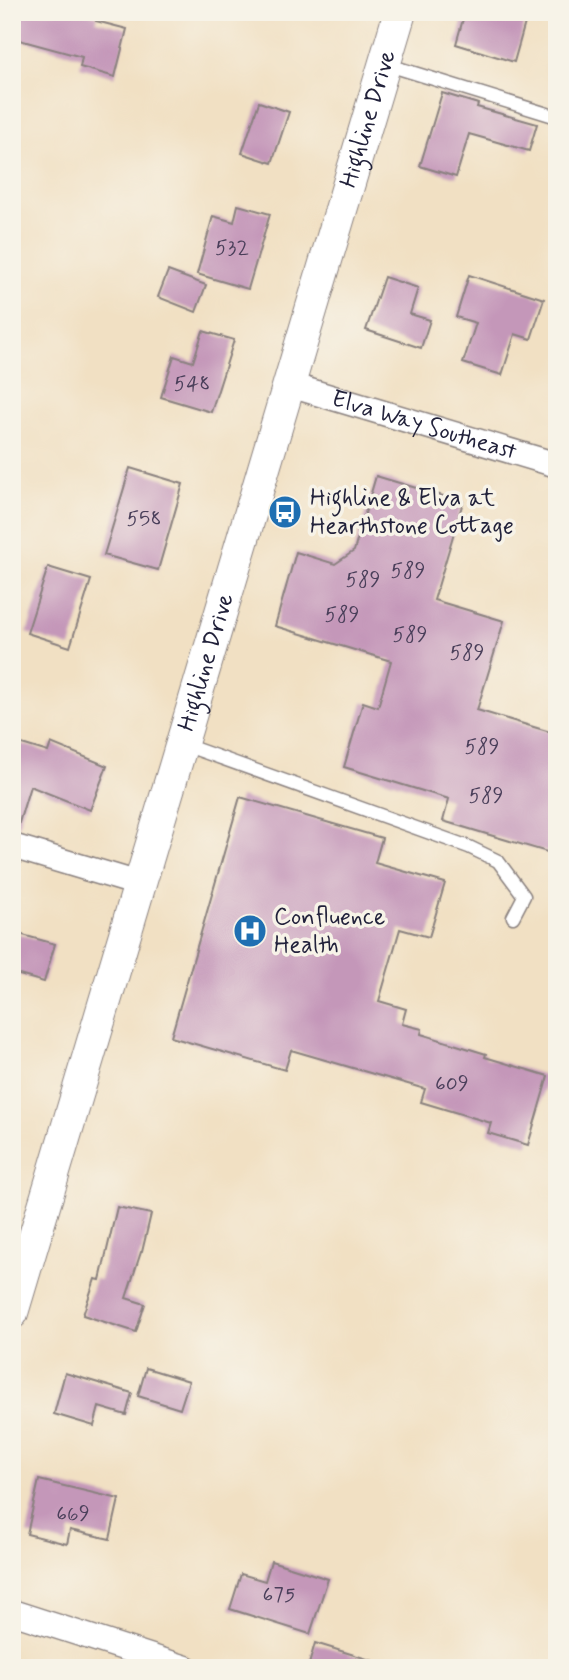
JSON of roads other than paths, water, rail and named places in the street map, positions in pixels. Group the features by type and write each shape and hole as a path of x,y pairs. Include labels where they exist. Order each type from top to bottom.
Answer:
{"street":[{"name":"Highline Drive","path":"12,1313 290,385 384,64 393,14"},
{"name":"Elva Way Southeast","path":"290,385 557,465"},
{"path":"12,846 139,884"},
{"path":"12,1612 186,1668"}],"lane":[{"path":"384,64 557,117"},
{"path":"182,743 469,847 498,861 524,896 513,917"}],"place":[{"name":"Highline & Elva at Hearthstone Cottage","path":"285,512"},
{"name":"Confluence Health","path":"250,931"}]}
